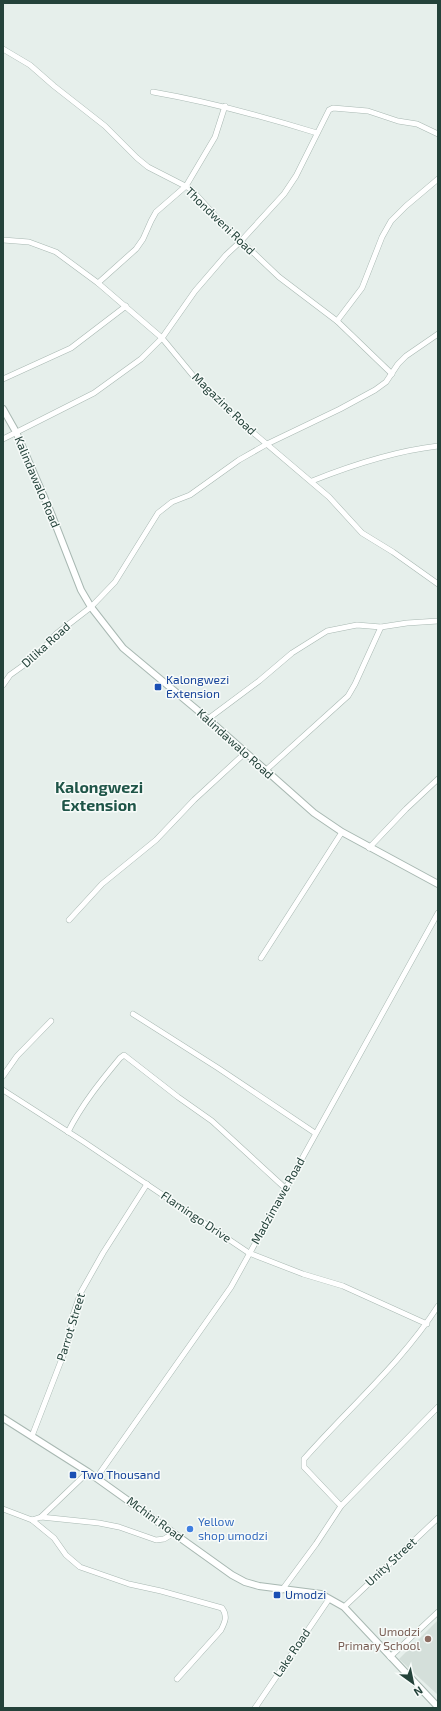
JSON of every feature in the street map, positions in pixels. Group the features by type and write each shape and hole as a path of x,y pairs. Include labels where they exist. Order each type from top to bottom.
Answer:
{"street":[{"name":"Thondweni Road","path":"3,49 30,65 99,121 119,138 137,158 148,167 186,186 196,194 219,220 279,277 337,321 392,374"},
{"path":"154,92 258,114 317,133"},
{"path":"98,283 136,249 144,239 156,212 186,186 215,137 225,106"},
{"path":"3,439 94,393 141,359 162,338 195,291 226,255 241,241 284,194 296,176 329,110 333,108 368,111 398,121 417,124 438,134"},
{"path":"337,321 362,288 382,237 391,221 438,179"},
{"name":"Magazine Road","path":"3,240 29,242 56,252 98,283 162,338 195,378 243,424 329,496 362,533 438,584"},
{"path":"3,379 71,348 126,306"},
{"name":"Dilika Road","path":"3,685 10,675 38,655 56,634 91,607 115,582 158,513 172,502 190,495 239,460 267,444 340,409 375,390 386,382 398,364 406,356 438,334"},
{"name":"Kalindawalo Road","path":"3,409 16,432 51,513 81,590 91,607 123,648 208,719 264,771 314,813 369,848 438,884"},
{"path":"312,481 344,468 379,458 421,448 438,446"},
{"path":"208,719 259,681 292,653 327,630 357,626 381,627 406,622 438,621"},
{"path":"264,771 348,696 381,627"},
{"path":"69,920 102,884 156,840 194,800 245,753"},
{"path":"369,848 406,809 437,781"},
{"path":"261,958 342,832"},
{"name":"Madzimawe Road","path":"97,1477 231,1287 438,913"},
{"path":"133,1014 224,1072 315,1133"},
{"path":"3,1076 17,1056 51,1021"},
{"path":"68,1132 77,1114 96,1086 124,1055 178,1097 212,1121 285,1188"},
{"name":"Flamingo Drive","path":"3,1090 249,1253 303,1274 343,1286 427,1324"},
{"name":"Parrot Street","path":"32,1436 66,1348 73,1315 81,1292 103,1253 147,1184"},
{"path":"341,1506 304,1468 304,1459 396,1360 427,1324 438,1306"},
{"path":"282,1590 316,1544 341,1506 438,1407"},
{"name":"Mchini Road","path":"3,1418 97,1477 232,1575 245,1582 282,1590 321,1594 344,1607 390,1658 438,1707"},
{"path":"41,1517 88,1472"},
{"path":"3,1510 32,1520 54,1538 66,1555 80,1567 129,1584 161,1591 222,1608 226,1613 226,1622 221,1630 177,1679"},
{"path":"32,1520 41,1517 99,1523 119,1527 156,1540 164,1539 174,1533"},
{"name":"Unity Street","path":"344,1607 438,1518"},
{"name":"Lake Road","path":"255,1708 329,1598"},
{"path":"390,1658 438,1612"}],"shaded area":[{"name":"Umodzi Primary School","path":"438,1620 438,1695 399,1659"}],"place":[{"name":"Kalongwezi Extension","path":"158,687"},
{"name":"Two Thousand","path":"73,1475"},
{"name":"Yellow shop umodzi","path":"190,1529"},
{"name":"Umodzi","path":"277,1595"},
{"name":"Umodzi Primary School","path":"428,1639"}],"district":[{"name":"Kalongwezi Extension","path":"99,796"}]}
